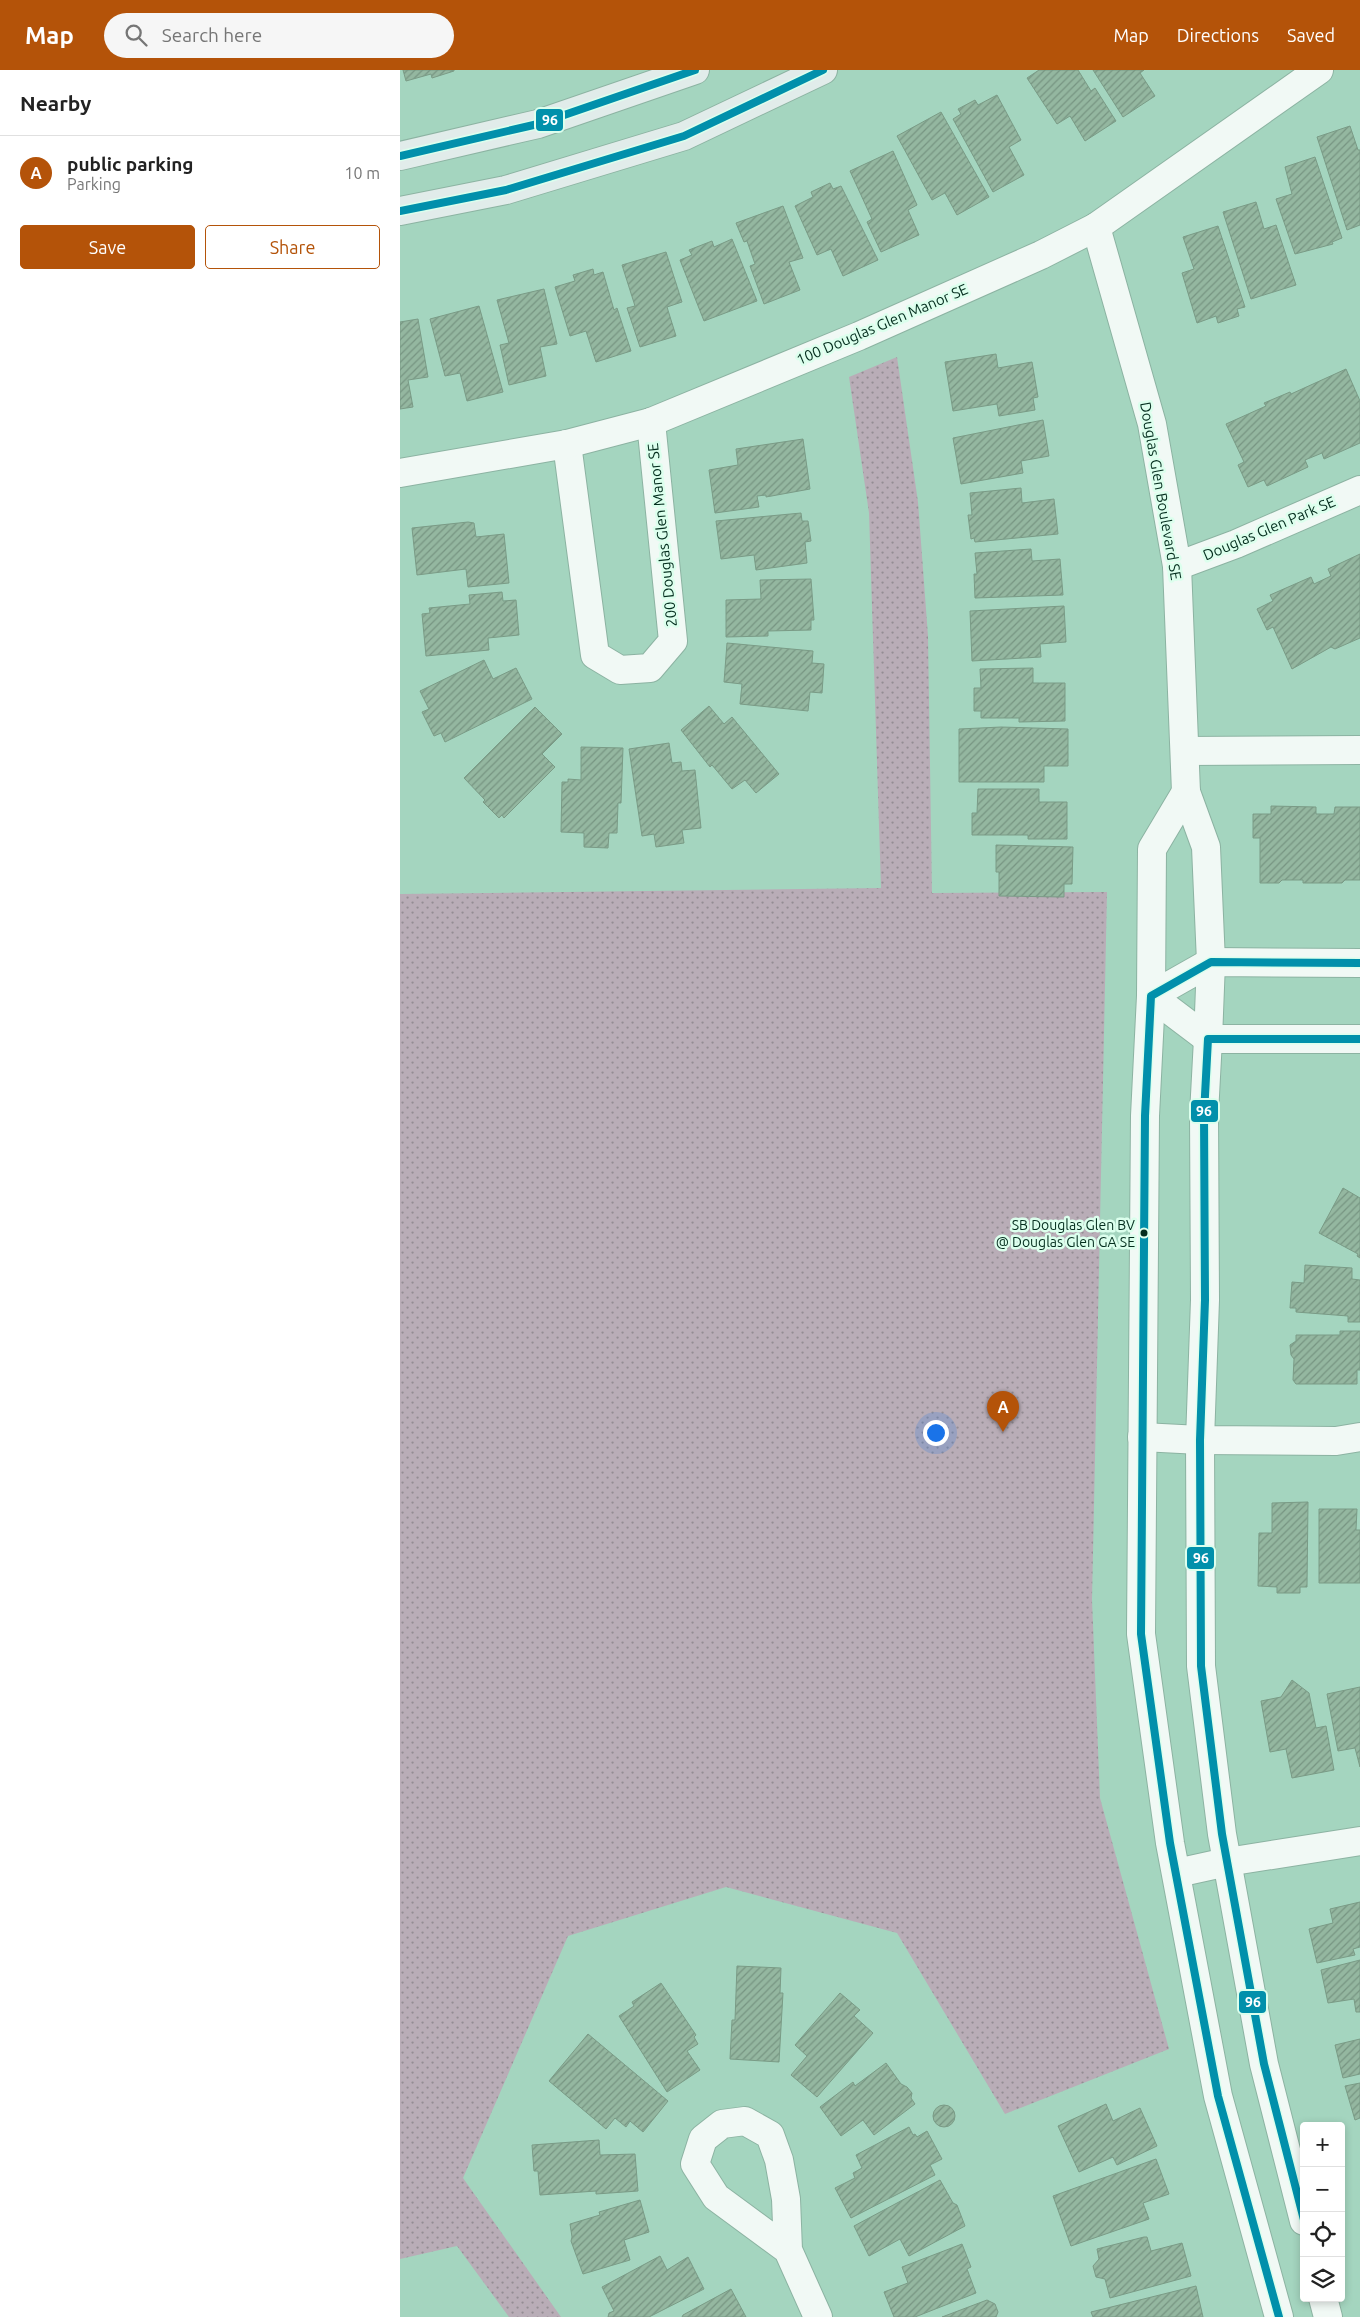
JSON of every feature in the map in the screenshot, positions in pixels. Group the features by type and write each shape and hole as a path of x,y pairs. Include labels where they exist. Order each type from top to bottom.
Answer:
{"main road":[{"path":"400,156 538,124 695,70"},
{"path":"400,212 506,190 684,136 823,70"}],"street":[{"name":"100 Douglas Glen Manor SE","path":"400,473 567,444 651,422 878,328 1041,255 1096,227 1319,70"},
{"name":"Douglas Glen Boulevard SE","path":"1096,227 1152,424 1177,566 1186,792 1206,847 1211,962 1204,1114 1205,1300 1200,1440 1201,1666 1222,1834 1264,2064 1302,2212"},
{"name":"200 Douglas Glen Manor SE","path":"567,444 596,655 620,670 650,668 673,641 651,422"},
{"name":"Douglas Glen Park SE","path":"1177,566 1236,544 1360,490"},
{"path":"1185,751 1360,750"},
{"path":"1186,792 1152,849 1151,996 1145,1116 1141,1634 1170,1844 1218,2096 1279,2317"},
{"path":"1151,996 1211,962 1360,963"},
{"path":"1151,996 1208,1039 1360,1039"},
{"path":"1142,1437 1200,1440 1336,1441 1360,1437"},
{"path":"1177,1873 1227,1862 1360,1841"},
{"path":"788,2250 716,2197 696,2164 703,2139 722,2124 745,2121 770,2135 779,2160 786,2199 788,2250 818,2317"},
{"path":"1324,2302 1328,2317"}],"shaded area":[{"path":"897,357 918,502 928,636 932,893 1107,892 1092,1600 1100,1798 1169,2049 1005,2114 897,1933 726,1887 568,1936 463,2178 561,2317 509,2317 457,2246 400,2259 400,894 881,888 869,513 849,377"}],"building":[{"path":"403,70 454,71 432,78 431,74 406,81"},
{"path":"1039,70 1078,70 1091,91 1095,88 1116,121 1085,141 1070,116 1057,124 1027,78"},
{"path":"1093,70 1144,70 1140,73 1155,96 1123,117"},
{"path":"997,95 1021,140 1009,147 1024,175 993,192 953,119 961,114 958,109 975,100 978,105"},
{"path":"941,112 989,197 957,215 945,193 932,200 897,136"},
{"path":"1350,126 1358,150 1360,150 1360,225 1347,230 1317,137"},
{"path":"893,151 917,205 908,210 919,235 881,252 867,222 872,219 850,171"},
{"path":"1315,157 1342,238 1332,242 1333,244 1295,254 1276,199 1292,194 1285,167"},
{"path":"830,183 833,189 841,186 878,260 843,276 831,249 817,255 795,206 813,197 811,192"},
{"path":"1256,202 1264,229 1276,225 1296,285 1251,299 1223,212"},
{"path":"783,206 803,258 789,262 800,290 764,304 750,266 755,264 747,241 744,242 736,223"},
{"path":"1218,226 1245,307 1237,309 1239,316 1218,323 1216,316 1197,323 1182,273 1194,269 1183,237"},
{"path":"732,239 757,301 704,321 680,260 692,255 689,250 712,241 714,247"},
{"path":"666,252 682,302 667,307 676,336 640,347 627,308 635,306 622,265"},
{"path":"593,269 594,275 603,272 614,310 617,308 631,351 596,362 586,331 570,336 555,287 575,281 573,275"},
{"path":"544,289 557,344 540,347 546,376 509,385 500,345 509,343 497,300"},
{"path":"479,306 503,392 467,401 460,373 445,376 430,319"},
{"path":"418,319 428,377 408,380 413,407 400,409 400,322"},
{"path":"996,354 998,368 1032,362 1038,397 1033,398 1035,410 999,416 997,404 953,411 945,362"},
{"path":"1346,369 1360,401 1360,443 1324,459 1322,453 1305,460 1308,467 1267,486 1264,480 1248,487 1238,465 1244,462 1226,424 1266,406 1264,403 1290,392 1291,394"},
{"path":"1043,420 1049,456 1021,461 1023,473 961,484 953,438"},
{"path":"803,439 810,489 766,497 766,495 757,496 759,507 715,513 709,470 738,465 736,449"},
{"path":"1021,488 1022,503 1054,499 1058,534 975,542 974,538 971,539 968,515 972,515 970,493"},
{"path":"801,513 802,521 808,521 811,541 805,542 807,563 756,570 754,555 721,559 716,521"},
{"path":"474,523 476,537 504,534 509,583 468,587 466,569 417,575 412,528"},
{"path":"1031,549 1032,561 1060,559 1063,595 975,598 974,574 977,574 975,553"},
{"path":"1360,554 1360,638 1335,649 1331,647 1292,669 1273,627 1267,630 1257,609 1273,601 1270,595 1311,577 1314,584 1331,576 1328,569"},
{"path":"811,579 814,620 811,620 811,630 768,631 768,636 726,637 726,600 761,599 760,580"},
{"path":"502,592 503,601 516,600 519,635 488,638 489,650 426,656 422,614 430,613 429,608 470,604 469,595"},
{"path":"1064,606 1066,642 1040,644 1041,657 972,661 970,611"},
{"path":"727,643 813,651 812,663 824,664 822,693 810,692 808,711 740,704 742,684 724,682"},
{"path":"484,660 493,679 516,668 532,699 445,742 441,733 434,736 422,712 429,709 420,691"},
{"path":"1033,668 1033,683 1065,683 1065,721 1019,722 1019,718 981,718 981,711 974,711 974,688 981,688 980,669"},
{"path":"709,706 724,724 732,717 779,774 756,793 745,780 732,789 712,765 710,767 681,730"},
{"path":"535,707 562,734 542,754 555,767 504,818 502,815 499,818 483,802 485,800 464,778"},
{"path":"1001,727 1068,729 1068,766 1044,766 1044,782 959,782 959,729"},
{"path":"669,743 672,763 681,762 682,771 695,770 701,828 682,830 684,843 656,847 654,834 642,836 629,749"},
{"path":"581,747 623,748 621,803 618,803 617,833 609,833 608,848 584,847 584,833 561,832 562,782 568,782 568,779 581,780"},
{"path":"978,789 1039,789 1039,802 1067,802 1067,839 1028,839 1028,835 972,835 972,813 977,813"},
{"path":"1271,806 1316,807 1316,814 1334,814 1335,807 1360,807 1360,880 1345,880 1342,883 1303,883 1303,880 1282,880 1279,883 1260,883 1260,838 1253,838 1253,814 1271,814"},
{"path":"996,845 1073,847 1072,884 1064,884 1064,897 999,896 999,872 996,872"},
{"path":"1343,1188 1360,1198 1360,1258 1357,1256 1358,1254 1319,1233"},
{"path":"1305,1265 1352,1268 1352,1279 1360,1280 1360,1322 1348,1322 1348,1316 1296,1312 1296,1308 1290,1308 1292,1282 1304,1283"},
{"path":"1340,1331 1360,1331 1360,1370 1357,1370 1357,1384 1296,1384 1293,1380 1294,1359 1291,1355 1290,1345 1296,1341 1296,1335 1340,1335"},
{"path":"1308,1502 1307,1587 1300,1587 1300,1593 1277,1593 1277,1587 1258,1586 1259,1533 1272,1533 1272,1503"},
{"path":"1319,1509 1357,1509 1356,1530 1360,1530 1360,1583 1319,1583"},
{"path":"1292,1680 1309,1693 1316,1728 1326,1726 1334,1770 1292,1778 1286,1749 1270,1752 1261,1701 1281,1697"},
{"path":"1360,1687 1360,1767 1355,1748 1338,1751 1327,1694"},
{"path":"1360,1902 1360,1947 1353,1949 1355,1955 1317,1963 1309,1929 1333,1923 1330,1909"},
{"path":"1360,1960 1360,2012 1356,2012 1354,1999 1328,2003 1321,1970"},
{"path":"737,1966 781,1968 780,1993 783,1993 779,2062 730,2059 732,2020 735,2020"},
{"path":"661,1983 696,2035 694,2037 698,2044 687,2051 700,2070 667,2092 619,2016 634,2006 632,2002"},
{"path":"840,1993 860,2010 854,2016 873,2033 817,2097 791,2075 807,2056 795,2045"},
{"path":"588,2034 668,2101 643,2132 630,2121 626,2127 615,2118 606,2129 549,2081"},
{"path":"1360,2039 1360,2074 1343,2078 1335,2045"},
{"path":"886,2063 901,2084 912,2093 911,2098 915,2104 874,2135 863,2120 841,2136 820,2107 853,2082 855,2086"},
{"path":"1360,2083 1360,2118 1355,2120 1345,2086"},
{"path":"1106,2104 1113,2121 1140,2108 1157,2146 1117,2165 1113,2157 1079,2172 1058,2126"},
{"path":"940,2105 948,2105 955,2112 955,2120 948,2127 940,2127 933,2120 933,2112"},
{"path":"909,2127 913,2135 915,2134 917,2137 927,2131 942,2159 930,2165 935,2175 851,2218 835,2188 855,2178 853,2173 862,2168 856,2155"},
{"path":"599,2140 600,2155 635,2154 638,2191 596,2194 596,2191 540,2195 538,2171 534,2171 532,2145"},
{"path":"1156,2159 1169,2194 1143,2203 1149,2219 1071,2246 1053,2196"},
{"path":"940,2180 953,2203 957,2205 965,2226 909,2256 900,2239 869,2256 854,2226"},
{"path":"640,2200 649,2232 624,2240 630,2260 583,2274 571,2241 570,2224 600,2215 599,2212"},
{"path":"1147,2237 1151,2251 1182,2243 1191,2276 1110,2298 1105,2279 1096,2277 1093,2266 1099,2259 1097,2249"},
{"path":"962,2244 971,2267 967,2269 976,2293 915,2317 894,2317 884,2292 908,2283 902,2267"},
{"path":"660,2256 667,2270 688,2257 704,2289 649,2317 608,2317 609,2313 614,2311 602,2287"},
{"path":"1196,2286 1203,2317 1093,2317 1091,2312"},
{"path":"731,2289 746,2317 682,2317 683,2315"},
{"path":"987,2300 995,2304 998,2312 996,2317 942,2317"}],"transit line":[{"name":"96","path":"400,156 538,124 695,70"},
{"name":"96","path":"400,211 506,190 684,136 823,70"},
{"name":"96","path":"1279,2317 1218,2096 1170,1843 1141,1634 1145,1116 1151,996 1211,962 1360,963"},
{"name":"96","path":"1302,2212 1264,2064 1222,1834 1201,1666 1200,1440 1205,1300 1204,1114 1208,1039 1360,1039"}],"place":[{"name":"SB Douglas Glen BV @ Douglas Glen GA SE","path":"1144,1233"},
{"name":"public parking","path":"1003,1432"}]}
